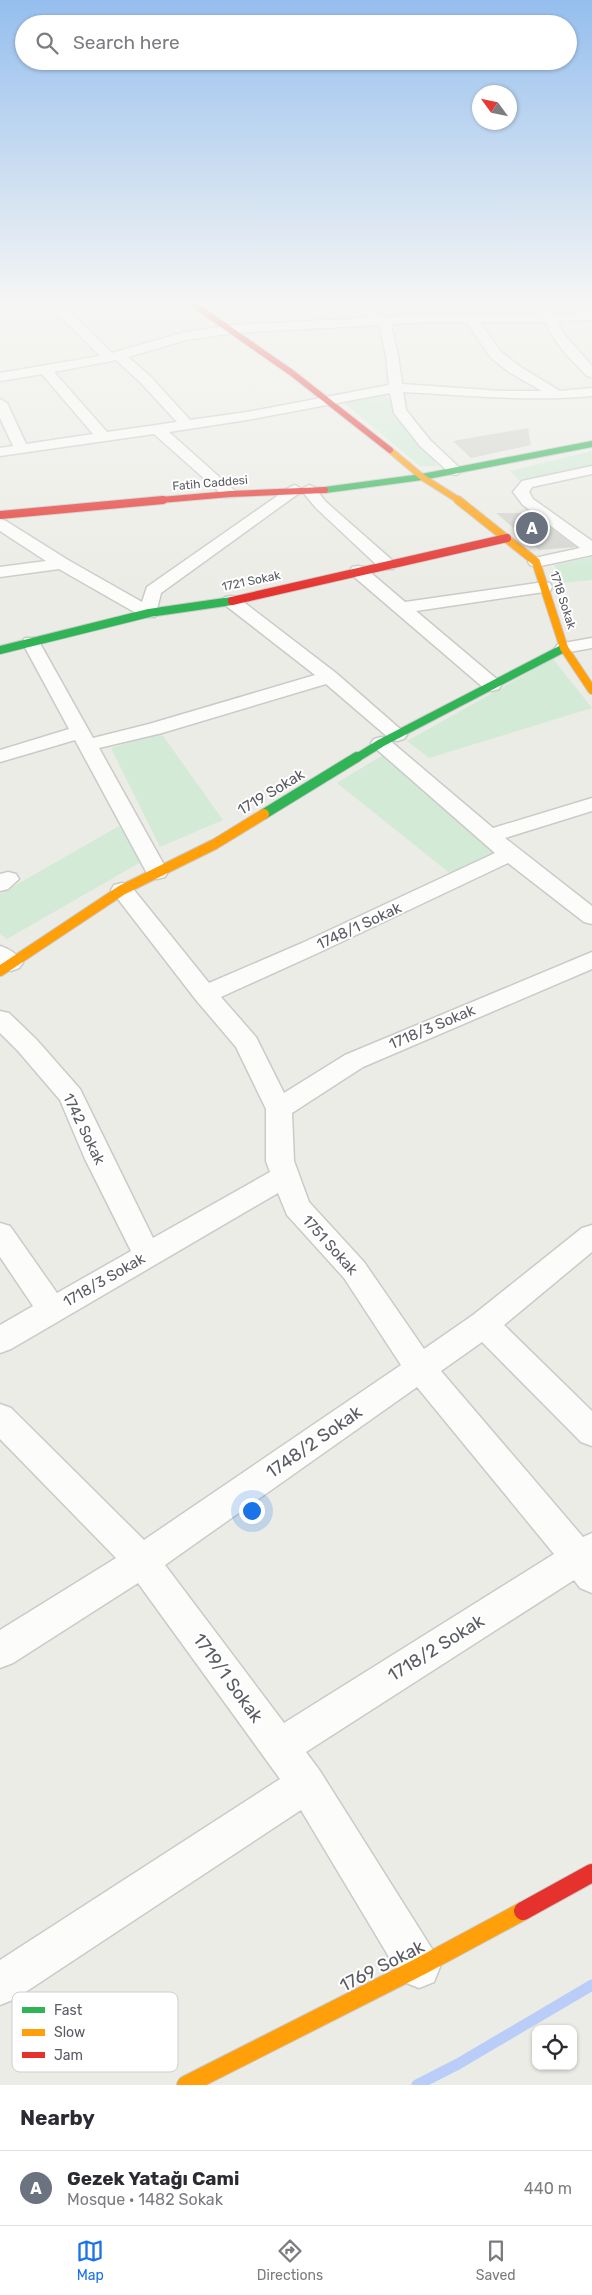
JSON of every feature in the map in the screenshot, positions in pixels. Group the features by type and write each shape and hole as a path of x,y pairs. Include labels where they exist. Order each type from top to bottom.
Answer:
{"main road":[{"name":"1718 Sokak","path":"328,399 422,478 458,500 536,562 564,648 592,690"},
{"name":"Fatih Caddesi","path":"0,516 422,478 592,444"},
{"path":"458,500 467,484 491,464"},
{"name":"1721 Sokak","path":"0,650 149,613 230,601 507,538"},
{"name":"1719 Sokak","path":"4,963 122,890 215,844 389,739 564,648"},
{"name":"1769 Sokak","path":"186,2085 419,1967 592,1874"}],"street":[{"path":"71,399 103,437"},
{"path":"164,399 187,424"},
{"path":"0,452 247,416 327,399"},
{"path":"397,399 399,410 425,443 456,471"},
{"path":"0,403 22,450"},
{"path":"157,429 179,446 204,473 230,494"},
{"path":"592,470 527,484 521,492 528,502 592,550"},
{"path":"0,524 62,564 149,613 153,590 302,490 322,505 387,565"},
{"path":"536,562 592,550"},
{"path":"0,572 62,564"},
{"path":"358,571 492,685"},
{"path":"402,608 544,587"},
{"path":"230,601 329,677 389,739 510,854 589,912"},
{"path":"31,642 157,872"},
{"path":"564,648 592,643"},
{"path":"1,754 155,729 329,677"},
{"path":"490,836 592,804"},
{"name":"1748/1 Sokak","path":"205,994 310,948 510,854"},
{"name":"1751 Sokak","path":"122,890 205,994 247,1043 279,1109 280,1161 296,1207 354,1270 420,1368 588,1561"},
{"name":"1718/3 Sokak","path":"279,1109 354,1061 592,960"},
{"name":"1742 Sokak","path":"0,1019 27,1045 71,1096 99,1159 147,1255"},
{"name":"1718/3 Sokak","path":"0,1340 285,1176"},
{"path":"0,1234 52,1310"},
{"name":"1748/2 Sokak","path":"0,1650 142,1561 484,1324 592,1236"},
{"path":"484,1324 592,1432"},
{"name":"1719/1 Sokak","path":"0,1418 142,1561 307,1784 419,1967"},
{"name":"1718/2 Sokak","path":"280,1748 588,1561"},
{"path":"0,1984 307,1784"}],"green space":[{"path":"389,399 438,466 420,466 341,400"},
{"path":"592,451 592,467 520,481 510,471"},
{"path":"592,557 592,580 564,583 554,565"},
{"path":"553,659 592,708 429,758 407,741"},
{"path":"161,733 223,820 160,847 111,748"},
{"path":"383,755 498,853 457,879 337,783"},
{"path":"119,826 141,862 7,939 0,934 0,894"}],"building":[{"path":"528,428 531,445 471,458 453,441"},
{"path":"496,513 531,513 576,547 539,550"}],"waterway":[{"path":"417,2085 458,2064 592,1985"}],"traffic: fast":[{"path":"325,490 422,477 592,444"},
{"path":"0,650 149,613 232,601"},
{"path":"264,814 381,743 564,648"}],"traffic: slow":[{"path":"390,450 422,477 458,500 536,562 564,648 592,690"},
{"path":"0,971 122,890 215,844 264,814"},
{"path":"186,2085 419,1967 523,1911"}],"traffic: jam":[{"path":"327,399 390,450"},
{"path":"0,515 230,494 325,490"},
{"path":"232,601 507,538"},
{"path":"523,1911 592,1873"}],"place":[{"name":"Gezek Yatağı Cami","path":"532,528"}]}
